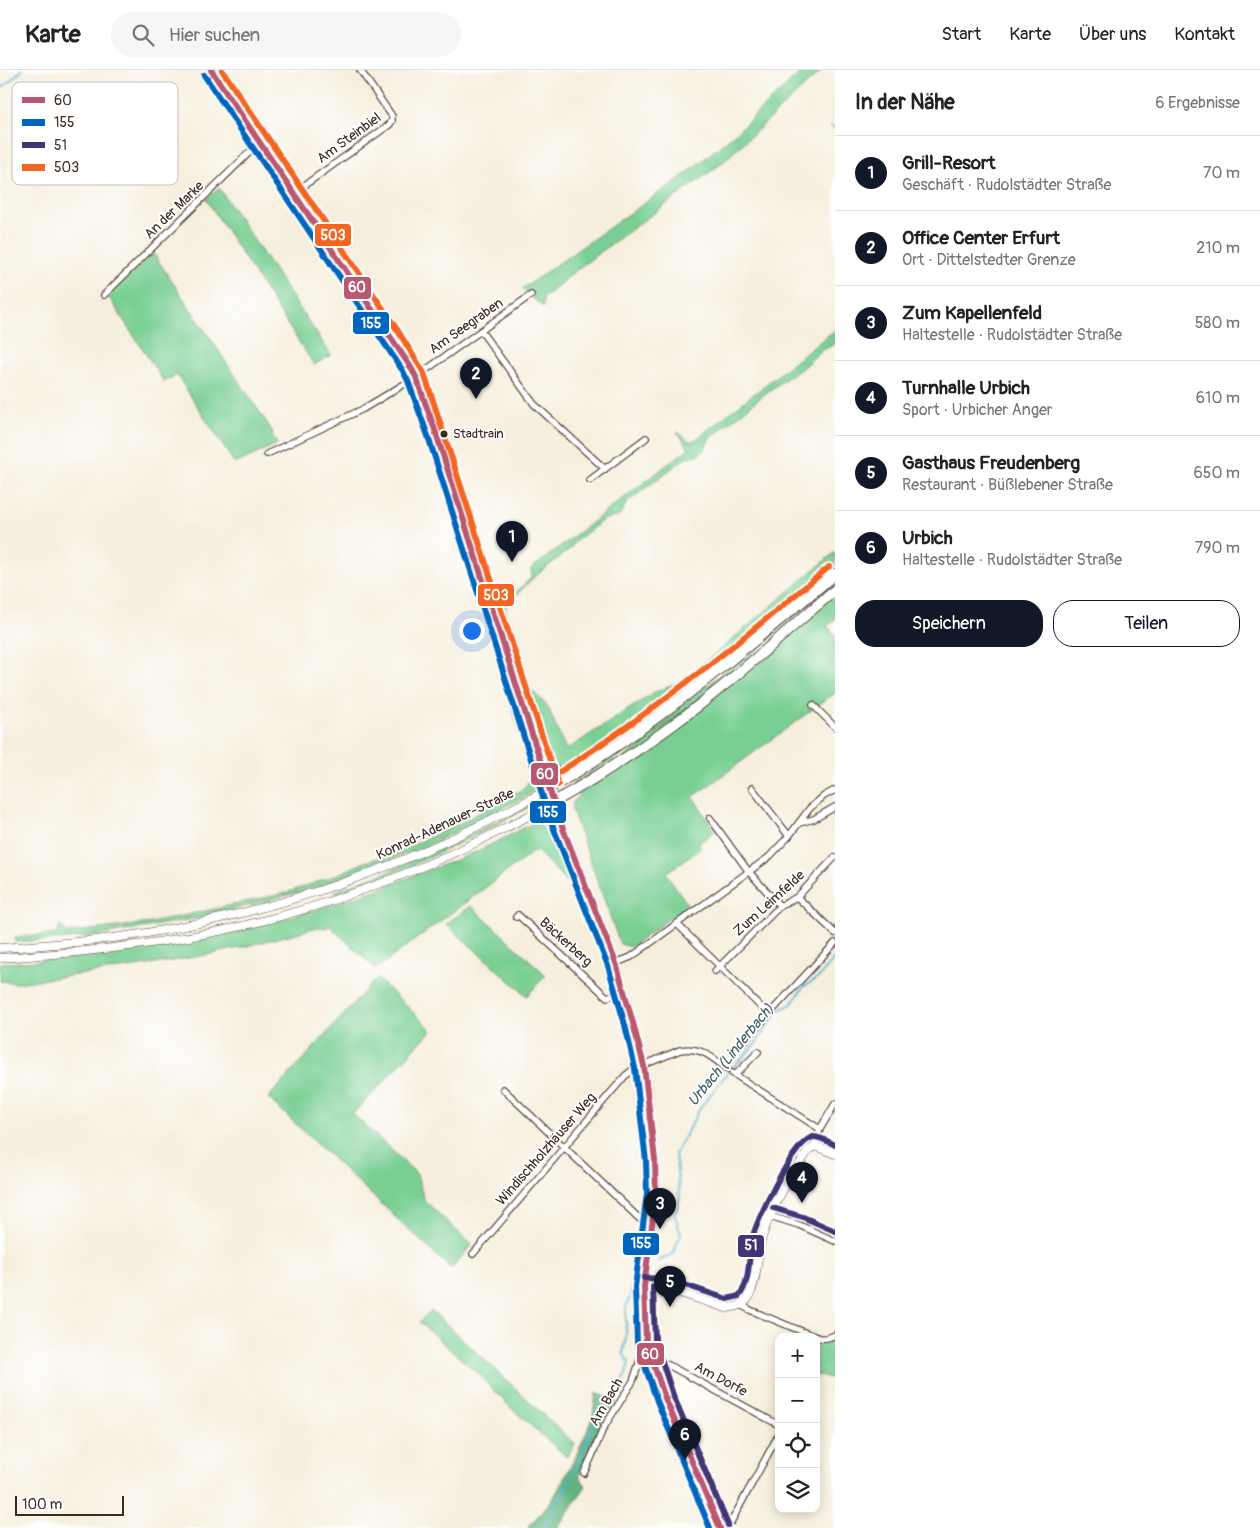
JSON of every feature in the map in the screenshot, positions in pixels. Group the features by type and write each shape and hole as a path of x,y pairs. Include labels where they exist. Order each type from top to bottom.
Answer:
{"highway":[{"name":"Konrad-Adenauer-Straße","path":"550,788 621,744 688,695 835,574"},
{"name":"Konrad-Adenauer-Straße","path":"554,802 625,759 663,732 729,681 835,590"},
{"path":"543,764 557,772 572,775"}],"street":[{"path":"211,70 391,336 416,377 436,433 562,827 616,963 625,992 644,1066 655,1160 656,1194 644,1286 643,1314 646,1342 665,1398 720,1528 731,1522 775,1441"},
{"name":"Am Steinbiel","path":"295,192 392,121 392,116 360,70"},
{"name":"An der Marke","path":"104,295 260,142"},
{"name":"Am Seegraben","path":"416,377 530,295"},
{"path":"481,331 534,404 605,469"},
{"path":"267,454 356,412 416,377"},
{"path":"590,480 646,438"},
{"path":"813,705 835,727"},
{"name":"Konrad-Adenauer-Straße","path":"0,948 52,945 145,934 280,903 382,869 489,821 550,788"},
{"path":"752,788 789,836"},
{"path":"616,963 631,957 769,857 789,836 810,808 824,796 835,790"},
{"name":"Konrad-Adenauer-Straße","path":"0,958 60,955 129,947 191,937 267,919 326,902 388,880 484,839 554,802"},
{"path":"798,823 814,819 835,807"},
{"path":"531,815 548,818 562,827"},
{"path":"710,818 749,872 780,906"},
{"name":"Zum Leimfelde","path":"718,969 780,906 797,897 835,857"},
{"path":"797,897 835,933"},
{"name":"Bäckerberg","path":"516,917 518,915 607,997 625,992"},
{"path":"677,924 718,969 768,1014"},
{"path":"744,1041 835,943"},
{"name":"Windischholzhäuser Weg","path":"473,1254 625,1076 634,1069 680,1050 689,1048 706,1053 731,1073 820,1129"},
{"path":"731,1073 758,1052"},
{"path":"503,1089 645,1224 652,1225"},
{"path":"644,1286 665,1288 726,1308 741,1305 749,1296 753,1286 758,1251 778,1198 801,1161 809,1150 815,1146 820,1129 835,1104"},
{"path":"815,1146 835,1154"},
{"path":"770,1216 799,1225 835,1241"},
{"path":"741,1305 806,1333"},
{"path":"820,1339 835,1335"},
{"name":"Am Bach","path":"584,1473 603,1429 633,1381 646,1342"},
{"name":"Am Dorfe","path":"651,1359 661,1361 777,1423"}],"green space":[{"path":"803,70 822,70 721,164 584,264 543,298 543,307 522,289 686,174 736,133"},
{"path":"219,188 331,355 314,365 206,199"},
{"path":"153,253 273,432 272,435 277,444 235,464 177,375 164,382 108,296"},
{"path":"835,330 835,344 822,350 801,369 770,390 720,430 709,439 704,450 698,455 687,457 630,500 620,516 604,519 533,578 506,606 506,624 524,678 530,689 547,705 566,750 655,692 684,680 835,552 835,567 723,661 676,697 660,705 602,747 569,766 527,796 422,848 315,888 205,917 108,934 68,939 15,942 15,937 57,934 60,925 67,933 151,923 286,893 334,876 365,862 396,853 460,823 521,790 527,784 531,775 487,616 502,610 506,602 532,577 531,569 689,448 677,432 689,441 695,440"},
{"path":"835,580 835,584 696,702 643,741 573,786 573,783 657,727"},
{"path":"835,595 835,620 827,626 835,634 835,693 693,797 715,831 698,844 701,848 666,873 688,905 631,947 620,944 572,810 573,802 579,796 578,793"},
{"path":"532,803 533,805 460,843 386,876 335,894 335,891 435,851"},
{"path":"537,821 544,829 554,831 574,880 567,882 536,850 376,969 330,926 325,928 318,927 221,952 167,962 16,983 0,981 0,963 53,960 158,947 262,925 313,910 458,859"},
{"path":"471,906 546,975 527,996 446,924"},
{"path":"377,978 432,1030 353,1114 417,1174 424,1200 472,1245 451,1269 268,1098"},
{"path":"431,1310 575,1444 567,1457 511,1408 476,1372 419,1322"},
{"path":"835,1339 835,1379 820,1376 820,1341"},
{"path":"596,1393 618,1401 600,1425 579,1475 586,1486 557,1528 527,1528 553,1499 575,1458 592,1420"}],"waterway":[{"path":"0,90 22,70"},
{"path":"831,126 835,129"},
{"name":"Urbach (Linderbach)","path":"658,1261 673,1254 681,1234 675,1216 680,1198 675,1154 700,1108 725,1076 757,1042 779,1010 792,1004 803,987 818,978 835,958"},
{"name":"Urbach (Linderbach)","path":"545,1528 579,1463 595,1420 625,1376 629,1363 623,1353 626,1338 626,1308 634,1284"}],"transit line":[{"name":"60","path":"211,70 410,366 416,377 436,433 558,816 616,963 633,1023 644,1066 655,1160 656,1194 644,1287 646,1342 665,1398 720,1528"},
{"name":"503","path":"222,70 398,331 424,373 558,785"},
{"name":"155","path":"204,75 403,371 428,436 550,819 608,966 625,1025 635,1068 646,1161 647,1194 635,1287 637,1343 657,1401 710,1528"},
{"name":"503","path":"545,781 656,706 829,567"},
{"name":"51","path":"644,1278 667,1279 727,1299 739,1296 746,1283 755,1229 768,1199 786,1166 805,1142 813,1137 821,1138 835,1145"},
{"name":"51","path":"773,1208 803,1217 835,1231"},
{"name":"51","path":"653,1287 655,1340 673,1395 728,1525"}],"place":[{"name":"Office Center Erfurt","path":"476,399"},
{"name":"Stadtrain","path":"444,434"},
{"name":"Grill-Resort","path":"512,562"},
{"name":"Turnhalle Urbich","path":"802,1203"},
{"name":"Zum Kapellenfeld","path":"660,1229"},
{"name":"Gasthaus Freudenberg","path":"670,1307"},
{"name":"Urbich","path":"685,1460"}]}
